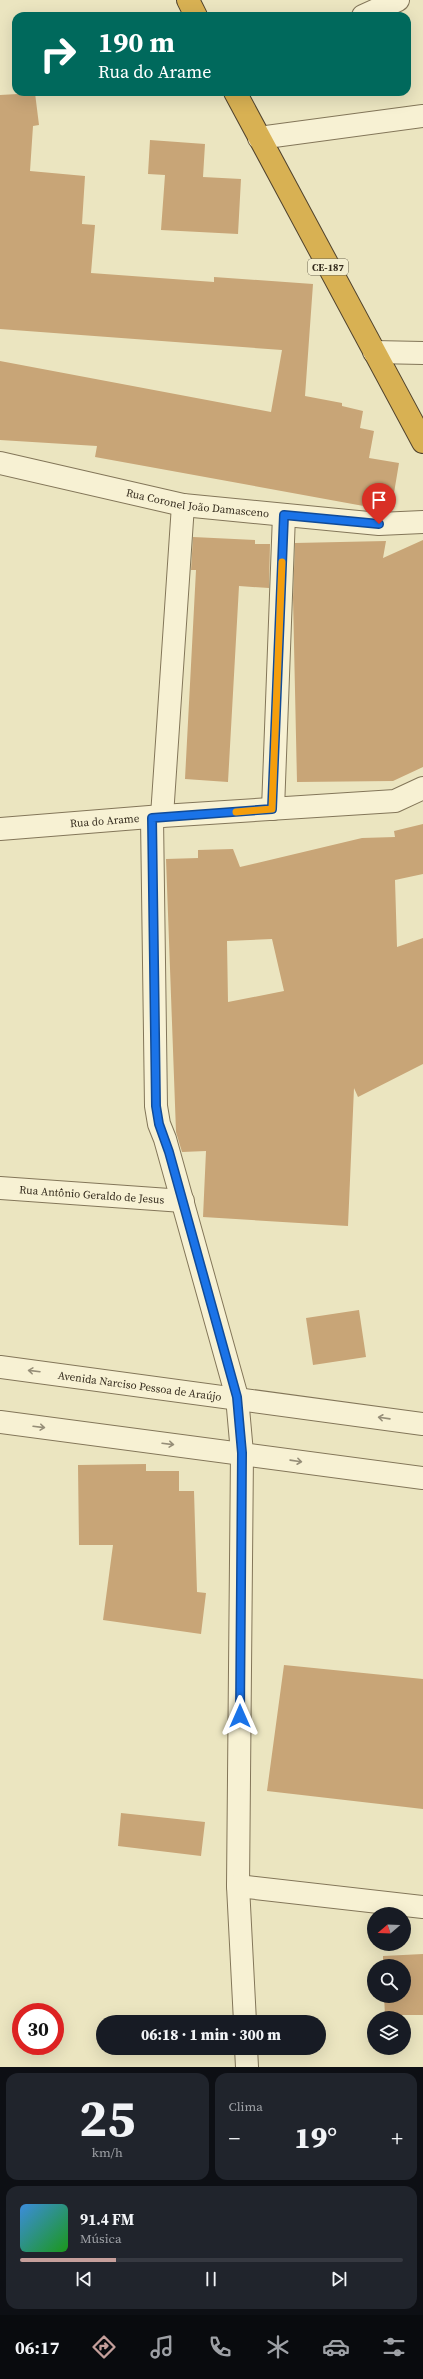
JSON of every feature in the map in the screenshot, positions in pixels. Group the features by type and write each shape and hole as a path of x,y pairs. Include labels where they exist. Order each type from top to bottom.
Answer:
{"highway":[{"path":"188,0 194,12"},
{"name":"CE-187","path":"237,96 423,442"}],"street":[{"path":"372,12 398,0"},
{"path":"260,138 423,116"},
{"path":"374,352 423,354"},
{"name":"Rua Coronel João Damasceno","path":"0,463 183,505 379,524 423,522"},
{"path":"183,505 157,817 156,1106 159,1124 183,1201 237,1397 242,1453 238,1886 245,2015"},
{"path":"272,809 284,515"},
{"name":"Rua do Arame","path":"0,830 157,817 395,801 423,788"},
{"name":"Rua Antônio Geraldo de Jesus","path":"0,1188 183,1201"},
{"name":"Avenida Narciso Pessoa de Araújo","path":"0,1367 237,1397 423,1424"},
{"path":"0,1422 423,1478"},
{"path":"238,1886 423,1907"},
{"path":"246,2055 247,2067"}],"building":[{"path":"0,95 35,96 39,125 33,126 30,171 85,176 82,224 95,225 91,273 214,282 214,277 313,284 305,396 342,403 342,406 363,411 360,428 374,431 369,458 399,463 391,511 95,457 97,446 0,440 0,361 271,412 282,350 0,329"},
{"path":"150,140 205,144 203,177 241,179 238,234 161,230 165,175 148,174"},
{"path":"193,537 255,540 255,544 270,544 269,588 239,586 228,782 185,779 196,570 191,570"},
{"path":"423,540 423,767 393,781 297,782 293,598 295,543 386,541 383,558"},
{"path":"423,824 423,874 395,880 397,947 423,938 423,1064 358,1097 354,1088 348,1226 203,1217 206,1151 182,1152 176,1132 166,859 198,858 198,850 233,849 240,867 362,838 395,837 394,831","holes":["272,939 284,991 228,1002 227,941"]},
{"path":"359,1310 366,1357 313,1365 306,1318"},
{"path":"146,1464 146,1471 179,1471 179,1491 194,1491 197,1592 206,1593 201,1634 103,1620 113,1545 79,1545 78,1465"},
{"path":"284,1665 423,1679 423,1809 267,1791"},
{"path":"121,1813 205,1822 201,1856 118,1846"},
{"path":"423,1954 423,2015 411,2015 411,2011 385,2011 384,2003 411,2003 411,1959 383,1959 383,1956"}],"slow traffic":[{"path":"236,812 272,809 282,562"}],"route":[{"path":"240,1716 242,1453 237,1397 169,1152 159,1124 156,1106 152,818 162,816 272,809 284,515 379,524"}]}
